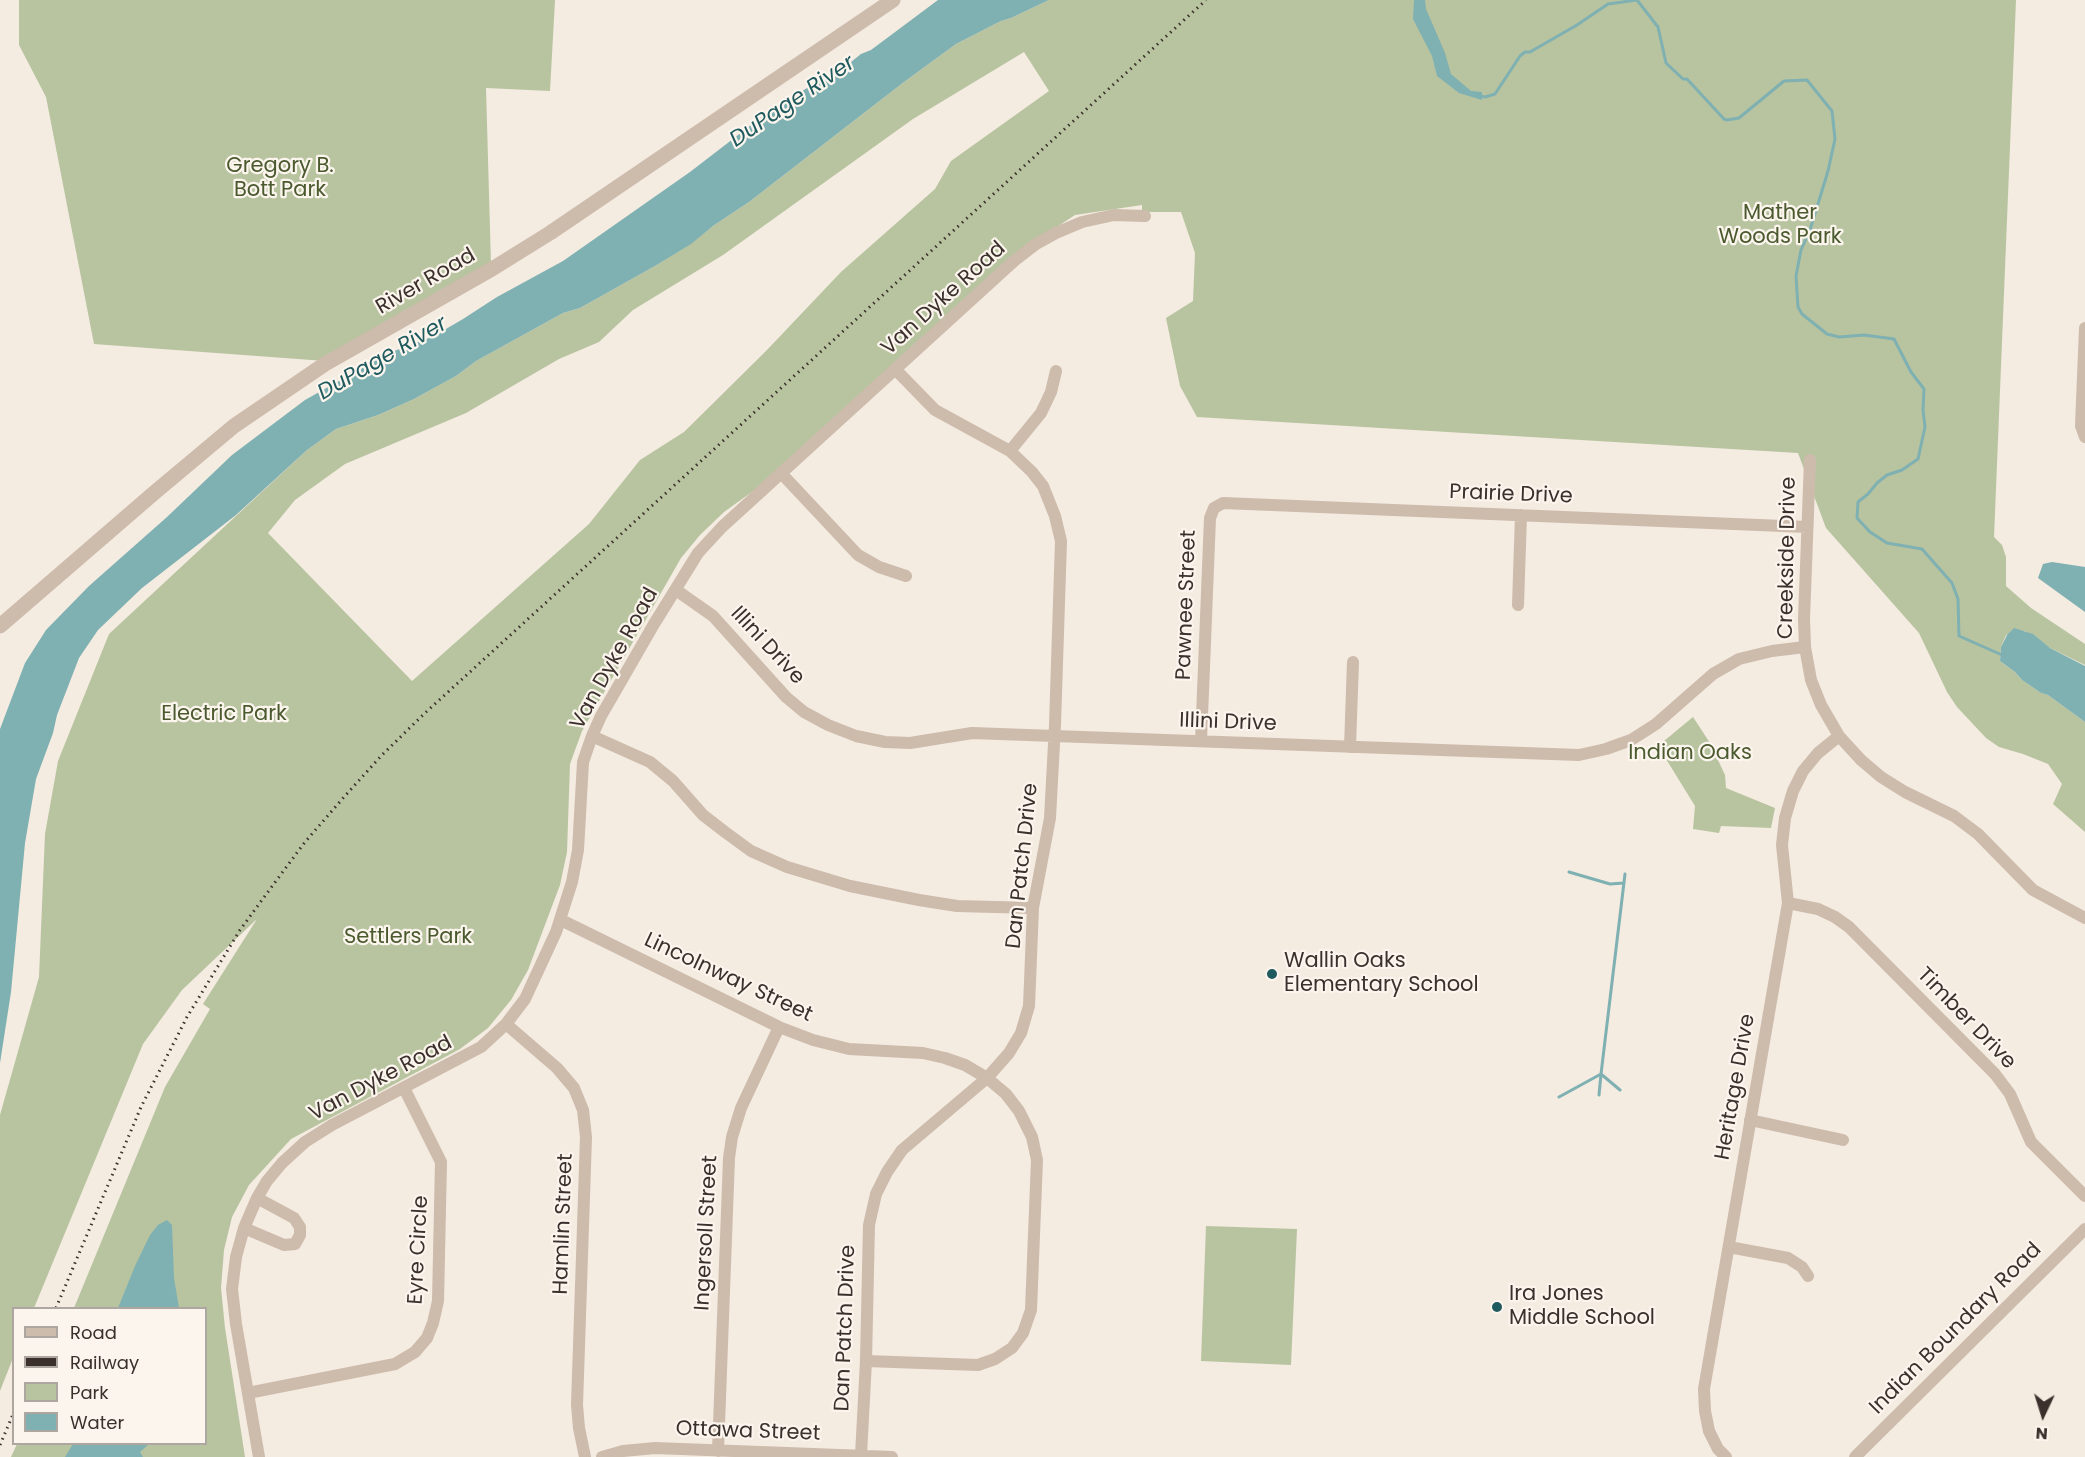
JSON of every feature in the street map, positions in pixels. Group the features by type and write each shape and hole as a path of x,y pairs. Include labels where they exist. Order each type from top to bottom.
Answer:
{"street":[{"name":"River Road","path":"0,626 234,426 325,364 492,269 550,233 893,0"},
{"name":"Van Dyke Road","path":"259,1457 232,1289 236,1257 244,1228 257,1198 282,1163 305,1142 332,1125 481,1047 506,1024 525,999 561,920 572,882 578,850 583,762 592,736 601,716 698,553 722,527 781,473 1014,261 1036,244 1082,222 1114,215 1145,216"},
{"path":"2085,328 2081,426 2085,437"},
{"name":"Dan Patch Drive","path":"861,1455 869,1225 876,1194 902,1150 987,1078 1009,1053 1021,1033 1029,1006 1033,908 1050,818 1061,541 1055,516 1043,486 1032,472 1010,451 935,410 895,369"},
{"path":"1010,451 1041,413 1051,392 1056,371"},
{"name":"Creekside Drive","path":"1810,460 1805,647 1811,680 1821,705 1839,736 1861,760 1881,777 1905,792 1954,816 1978,834 2033,890 2085,918"},
{"path":"781,473 858,555 879,567 906,576"},
{"name":"Prairie Drive","path":"1214,508 1223,503 1807,527"},
{"name":"Pawnee Street","path":"1201,741 1210,518 1214,508"},
{"path":"1518,605 1521,515"},
{"name":"Illini Drive","path":"676,590 713,616 786,697 804,712 856,736 909,743 972,733 1552,755 1579,754 1606,749 1630,740 1656,724 1713,674 1739,659 1772,651 1805,647"},
{"path":"1350,747 1353,662"},
{"path":"592,736 650,762 673,781 704,815 725,832 751,851 787,867 850,886 919,900 957,906 1033,908"},
{"name":"Heritage Drive","path":"1726,1457 1718,1449 1709,1431 1704,1389 1788,903 1782,845 1787,809 1803,771 1818,753 1839,736"},
{"name":"Timber Drive","path":"1788,903 1818,909 1849,927 1995,1074 2010,1094 2031,1142 2085,1196"},
{"name":"Lincolnway Street","path":"561,920 779,1027 813,1040 849,1049 923,1053 945,1058 987,1078 1006,1094 1019,1111 1032,1137 1037,1160 1031,1310 1023,1333 1012,1348 995,1359 978,1365 866,1361"},
{"name":"Hamlin Street","path":"506,1024 557,1068 574,1088 583,1110 586,1137 577,1405 585,1457"},
{"name":"Ingersoll Street","path":"718,1451 729,1158 732,1137 741,1108 779,1027"},
{"name":"Eyre Circle","path":"248,1392 395,1365 415,1352 427,1338 438,1301 441,1162 404,1088"},
{"path":"1750,1120 1843,1140"},
{"path":"244,1228 284,1245 295,1244 300,1235 300,1227 294,1218 257,1198"},
{"name":"Indian Boundary Road","path":"1855,1457 2085,1229"},
{"path":"1729,1247 1788,1258 1802,1267 1808,1276"},
{"name":"Ottawa Street","path":"602,1457 623,1451 655,1448 892,1457"}],"green space":[{"name":"Gregory B. Bott Park","path":"19,0 555,0 550,91 486,88 491,265 325,361 94,344 46,97 19,45"},
{"path":"1049,0 2016,0 1994,537 2002,545 2006,557 2006,586 2031,608 2085,644 2085,665 2050,648 2025,631 2006,635 2001,647 2000,661 2022,680 2048,695 2085,722 2085,832 2053,804 2062,784 2048,764 1999,747 1986,738 1957,707 1947,692 1919,633 1826,528 1798,453 1197,417 1180,386 1166,318 1193,301 1195,253 1181,212 1142,212 1142,205 1075,215 1011,257 763,484 724,512 700,535 681,558 582,731 570,764 567,852 560,885 528,970 511,1000 488,1028 460,1049 291,1139 249,1185 232,1217 224,1250 221,1288 245,1457 11,1457 17,1445 207,1445 207,1307 74,1307 165,1087 210,1009 203,1004 257,919 182,990 143,1044 34,1307 12,1307 12,1361 0,1391 0,1115 39,977 45,834 58,761 109,634 307,450 336,429 378,415 414,399 456,376 476,361 563,313 580,308 655,266 749,202 956,44","holes":["1024,52 1049,91 951,161 935,189 841,272 684,432 640,460 589,524 412,681 268,533 295,500 345,464 466,413 559,359 599,342 633,310 723,255 913,119"]},
{"name":"Indian Oaks","path":"1693,717 1710,743 1725,775 1726,788 1775,808 1771,828 1721,826 1719,833 1693,829 1695,806 1658,746"},
{"path":"1206,1226 1297,1229 1291,1365 1201,1361"}],"water":[{"name":"DuPage River","path":"938,0 1049,0 956,44 749,202 691,244 655,266 580,308 563,313 476,361 456,376 414,399 378,415 336,429 307,450 236,515 142,588 98,630 79,658 36,779 25,843 11,992 0,1063 0,729 25,663 46,630 89,586 167,517 232,455 305,400 389,353 434,336 497,297 563,261 690,172 768,112 871,50"},
{"path":"1414,0 1425,0 1426,9 1445,53 1451,74 1471,91 1482,92 1482,100 1459,93 1437,76 1432,56 1413,19"},
{"path":"2052,562 2085,567 2085,612 2038,578 2043,564"},
{"path":"2014,628 2033,634 2050,648 2085,666 2085,722 2048,695 2022,680 2000,661 2001,647 2007,635"},
{"path":"167,1220 172,1225 174,1278 179,1307 118,1307 135,1266 150,1235 158,1225"},
{"path":"72,1445 148,1445 140,1452 143,1457 65,1457"}],"waterway":[{"path":"1480,96 1495,94 1525,52 1530,52 1577,25 1608,4 1637,0 1658,27 1666,63 1683,79 1687,79 1724,119 1739,118 1784,81 1807,80 1832,111 1835,139 1810,230 1801,250 1796,276 1798,307 1802,314 1827,334 1839,337 1864,335 1894,339 1911,372 1924,389 1925,427 1918,459 1902,470 1887,475 1877,483 1858,502 1857,518 1870,532 1887,543 1922,549 1952,583 1958,599 1959,636 2002,655"},
{"path":"1569,872 1610,884 1624,883"},
{"path":"1559,1097 1601,1074 1625,874"},
{"path":"1601,1074 1620,1090"},
{"path":"1599,1095 1601,1074"}],"railway":[{"path":"56,1307 141,1107 187,1017 240,930 305,842 344,797 425,713 1206,0"},
{"path":"0,1445 12,1417"}],"place":[{"name":"Wallin Oaks Elementary School","path":"1272,974"},
{"name":"Ira Jones Middle School","path":"1497,1307"}],"park label":[{"name":"Mather Woods Park","path":"1780,226"},
{"name":"Electric Park","path":"224,715"},
{"name":"Settlers Park","path":"408,938"}]}
